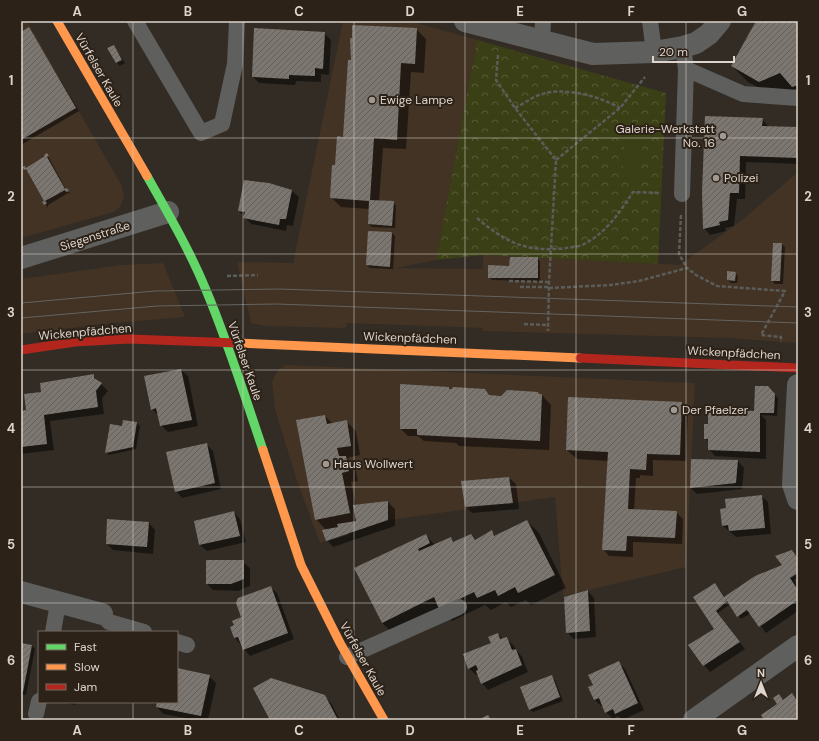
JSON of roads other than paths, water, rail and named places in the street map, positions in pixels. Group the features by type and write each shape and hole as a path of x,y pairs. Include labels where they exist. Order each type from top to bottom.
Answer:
{"main road":[{"name":"Vürfelser Kaule","path":"58,21 168,212 200,276 227,344 301,565 347,657 384,720"},
{"name":"Wickenpfädchen","path":"21,350 75,342 129,339 798,368"}],"street":[{"path":"465,21 500,30 542,31 593,54 654,52 683,47 696,43 709,34 720,21"},
{"name":"Siegenstraße","path":"21,258 168,212"},
{"path":"798,385 793,484 798,498"},
{"path":"21,592 102,614"},
{"path":"694,720 798,646"}],"lane":[{"path":"135,21 200,132 222,124 235,64 237,21"},
{"path":"650,21 654,52"},
{"path":"682,194 686,70 683,47"},
{"path":"686,70 743,94 798,98"},
{"path":"52,631 58,603"},
{"path":"347,657 459,607"},
{"path":"102,614 109,622 140,631"}],"tram line":[{"path":"21,303 155,291 279,289 798,307"},
{"path":"21,318 157,306 277,304 798,323"}],"place":[{"name":"Ewige Lampe","path":"372,100"},
{"name":"Galerie-Werkstatt No. 16","path":"723,136"},
{"name":"Polizei","path":"716,178"},
{"name":"Der Pfaelzer","path":"674,410"},
{"name":"Haus Wollwert","path":"326,464"}]}
